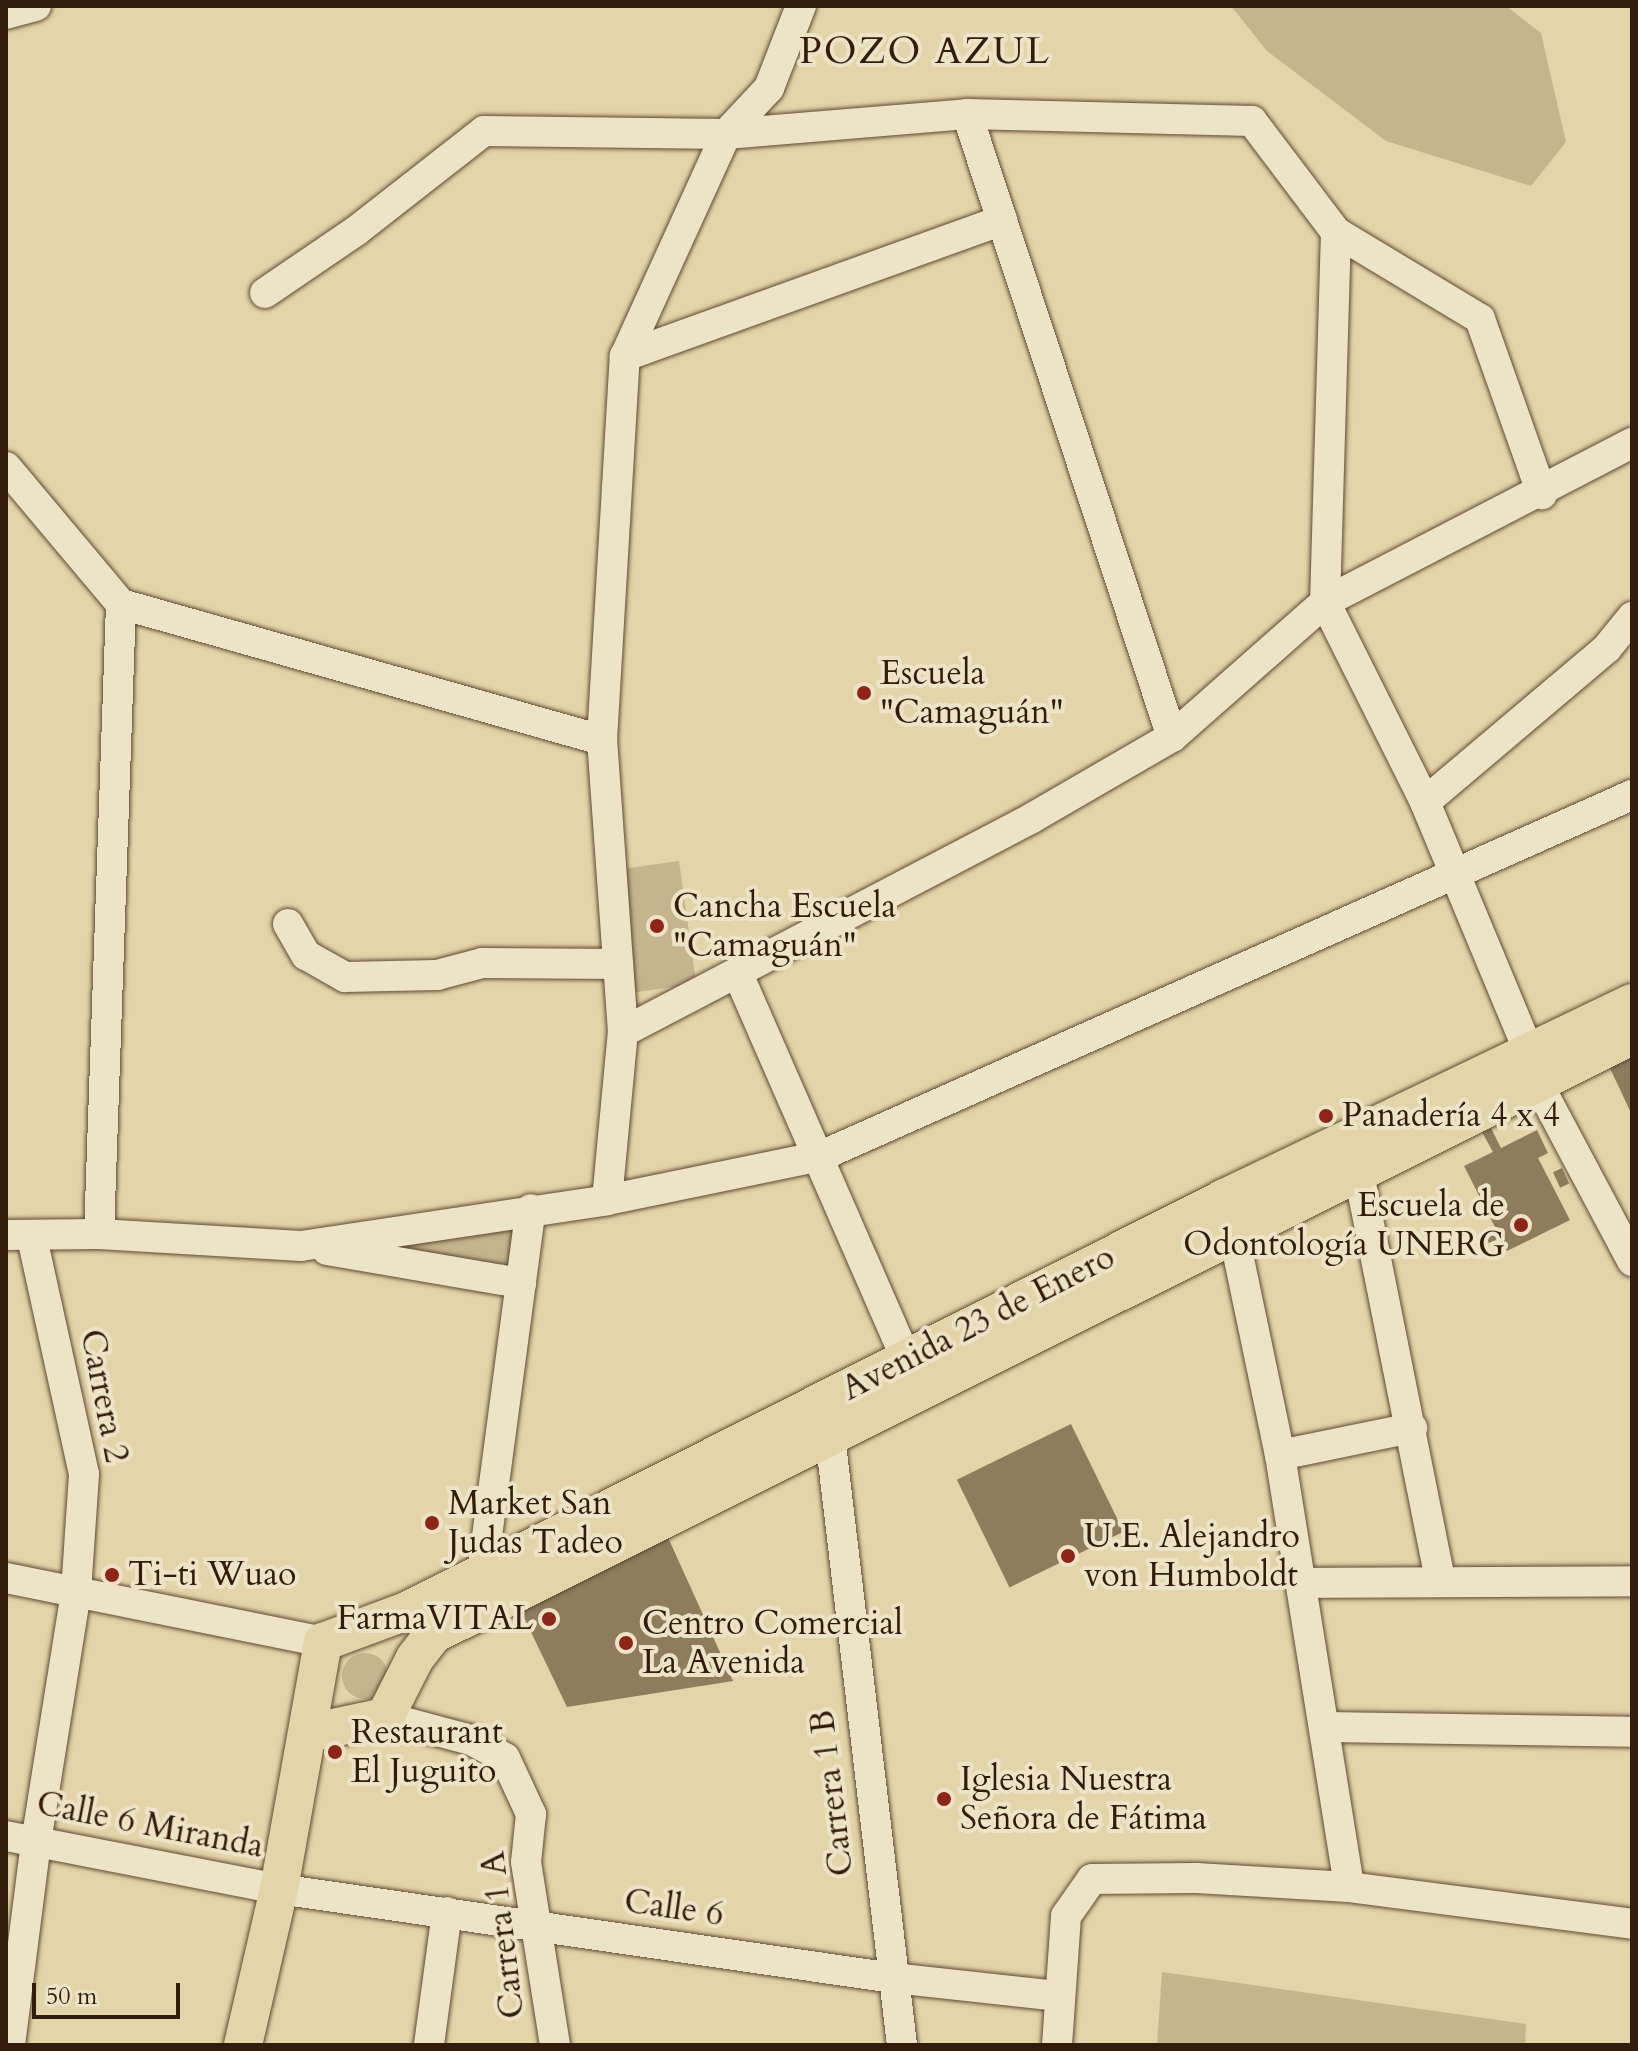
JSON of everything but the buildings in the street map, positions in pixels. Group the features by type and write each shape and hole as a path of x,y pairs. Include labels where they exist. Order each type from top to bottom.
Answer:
{"main road":[{"name":"Avenida 23 de Enero","path":"385,1717 415,1658 434,1634 830,1436 1230,1215 1358,1169 1533,1067 1632,1003"},
{"name":"Avenida 23 de Enero","path":"323,1642 407,1611 907,1360 1230,1215 1533,1067 1632,1036"},
{"path":"243,2045 279,1889 323,1642"},
{"path":"309,1733 385,1717"}],"street":[{"path":"6,14 36,6"},
{"path":"607,1200 623,1032 602,740 625,356 726,134 769,88 801,6"},
{"path":"967,114 1172,737"},
{"path":"265,293 356,231 484,131 726,134 967,114 1252,121 1336,232 1480,319 1542,494"},
{"path":"625,356 1002,220"},
{"path":"1336,232 1325,602 1425,802 1533,1067 1632,1261"},
{"path":"623,1032 738,974 1172,737 1325,602 1542,494 1632,443"},
{"path":"6,467 121,604 602,740"},
{"path":"99,1234 121,604"},
{"path":"1425,802 1607,648 1632,617"},
{"path":"301,1246 607,1200 821,1156 1632,795"},
{"path":"288,924 306,955 345,977 437,975 482,963 618,964"},
{"path":"738,974 821,1156 907,1360"},
{"path":"1358,1169 1412,1428 1440,1581"},
{"path":"482,1574 531,1209"},
{"path":"1230,1215 1280,1455 1326,1727 1349,1887"},
{"path":"19,1237 99,1234 301,1246 521,1283"},
{"name":"Carrera 2","path":"10,2045 36,1842 76,1592 84,1474 19,1237"},
{"path":"1280,1455 1412,1428"},
{"name":"Carrera 1 B","path":"830,1436 902,2045"},
{"path":"6,1578 323,1642"},
{"path":"1302,1583 1632,1581"},
{"name":"Carrera 1 A","path":"385,1717 471,1740 505,1758 531,1814 526,1862 555,2045"},
{"path":"1326,1727 1632,1732"},
{"name":"Calle 6 Miranda","path":"6,1836 279,1889"},
{"path":"1057,2045 1058,1996 1066,1916 1092,1879 1196,1878 1349,1887 1632,1924"},
{"name":"Calle 6","path":"279,1889 893,1978 1058,1996"},
{"path":"429,2045 447,1912"}],"shaded area":[{"path":"1231,6 1506,6 1541,33 1566,142 1531,186 1386,141 1267,51"},
{"name":"Cancha Escuela \"Camaguán\"","path":"679,861 696,984 634,993 617,870"},
{"path":"520,1218 513,1275 345,1244"},
{"path":"365,1653 381,1660 388,1676 381,1692 365,1699 349,1692 342,1676 349,1660"},
{"path":"1162,1972 1526,2024 1525,2045 1157,2045"}],"place":[{"name":"Escuela \"Camaguán\"","path":"864,693"},
{"name":"Cancha Escuela \"Camaguán\"","path":"657,926"},
{"name":"Panadería 4 x 4","path":"1326,1116"},
{"name":"Escuela de Odontología UNERG","path":"1521,1225"},
{"name":"Market San Judas Tadeo","path":"432,1523"},
{"name":"U.E. Alejandro von Humboldt","path":"1068,1556"},
{"name":"Ti-ti Wuao","path":"112,1575"},
{"name":"FarmaVITAL","path":"549,1619"},
{"name":"Centro Comercial La Avenida","path":"626,1643"},
{"name":"Restaurant El Juguito","path":"335,1752"},
{"name":"Iglesia Nuestra Señora de Fátima","path":"944,1799"}],"district":[{"name":"POZO AZUL","path":"925,52"}]}
